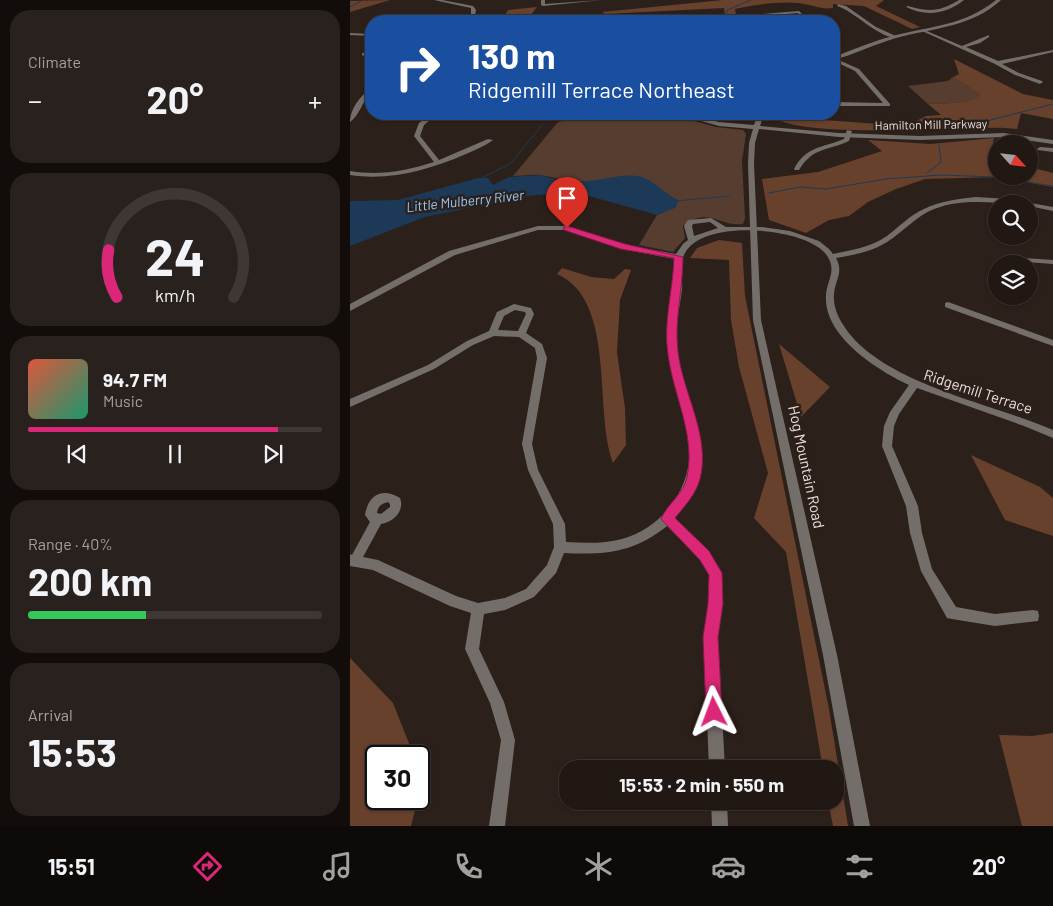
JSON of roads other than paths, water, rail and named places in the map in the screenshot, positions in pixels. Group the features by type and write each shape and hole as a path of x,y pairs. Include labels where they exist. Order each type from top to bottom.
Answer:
{"street":[{"path":"436,0 472,6 474,10 473,15"},
{"path":"458,4 466,0"},
{"path":"543,2 600,0"},
{"path":"908,6 932,13 945,10 962,0"},
{"path":"840,57 896,37 965,22 982,14 999,0"},
{"path":"838,5 846,7 874,28 896,37"},
{"path":"755,15 799,12 802,15"},
{"path":"924,30 963,47 976,55 998,62 1017,74 1040,82"},
{"path":"350,34 365,35"},
{"path":"963,47 978,42 987,36"},
{"path":"998,62 1053,51"},
{"path":"840,62 857,70 888,105 840,104"},
{"path":"350,120 356,111 359,100 365,96"},
{"path":"426,120 421,124 417,136 437,162"},
{"name":"Hamilton Mill Parkway","path":"702,120 719,124 757,122 849,133 920,138 1004,135 1053,142"},
{"name":"Hog Mountain Road","path":"757,122 751,164 757,320 828,645 862,826"},
{"name":"Hamilton Mill Parkway","path":"849,133 990,130 1053,137"},
{"path":"798,169 802,158 811,152 846,140 849,133"},
{"path":"350,173 384,174 437,162 463,153 490,140"},
{"path":"1040,149 1053,150"},
{"path":"711,232 806,237 832,256 867,249 884,241 930,208 951,203 998,199 1053,209"},
{"path":"692,240 688,226 691,222 711,220 724,229"},
{"path":"350,308 452,253 538,228 567,228 624,247 678,257"},
{"path":"560,547 595,548 622,544 649,534 667,519 682,500 693,479 696,444 673,354 671,326 678,284 678,257 692,240 711,232 724,229 754,233"},
{"name":"Ridgemill Terrace","path":"832,256 836,274 830,293 831,310 837,324 854,344 914,385 1014,417 1053,434"},
{"path":"1038,261 1053,262"},
{"path":"948,305 1053,343"},
{"path":"493,333 500,314 514,307 528,310 530,314 521,334"},
{"path":"350,403 431,366 470,343 493,333 521,334 539,346 542,358 527,444 533,470 559,524 560,547 552,570 530,593 505,604 478,609 454,602 374,564 352,560 378,519"},
{"path":"914,385 895,412 889,426 887,446 912,506 916,533 927,571 952,613 995,620 1033,616"},
{"path":"667,519 705,556 716,573 716,604 711,637 717,760"},
{"path":"478,609 472,649 497,702 508,740 497,826"},
{"path":"719,810 720,826"}],"water":[{"path":"541,175 575,182 625,176 642,177 678,200 676,207 657,215 589,196 550,194 527,196 425,217 350,246 350,201 398,200 478,178 488,178 493,185 509,177"}],"waterway":[{"path":"350,7 363,0"},
{"path":"727,13 727,10 751,0"},
{"path":"954,126 971,125 1053,104"},
{"path":"480,179 511,163 543,124"},
{"path":"927,173 941,162 939,145"},
{"name":"Little Mulberry River","path":"769,193 800,187 826,189 886,179 941,175 995,177 1053,186"},
{"name":"Little Mulberry River","path":"676,201 729,196"}]}
